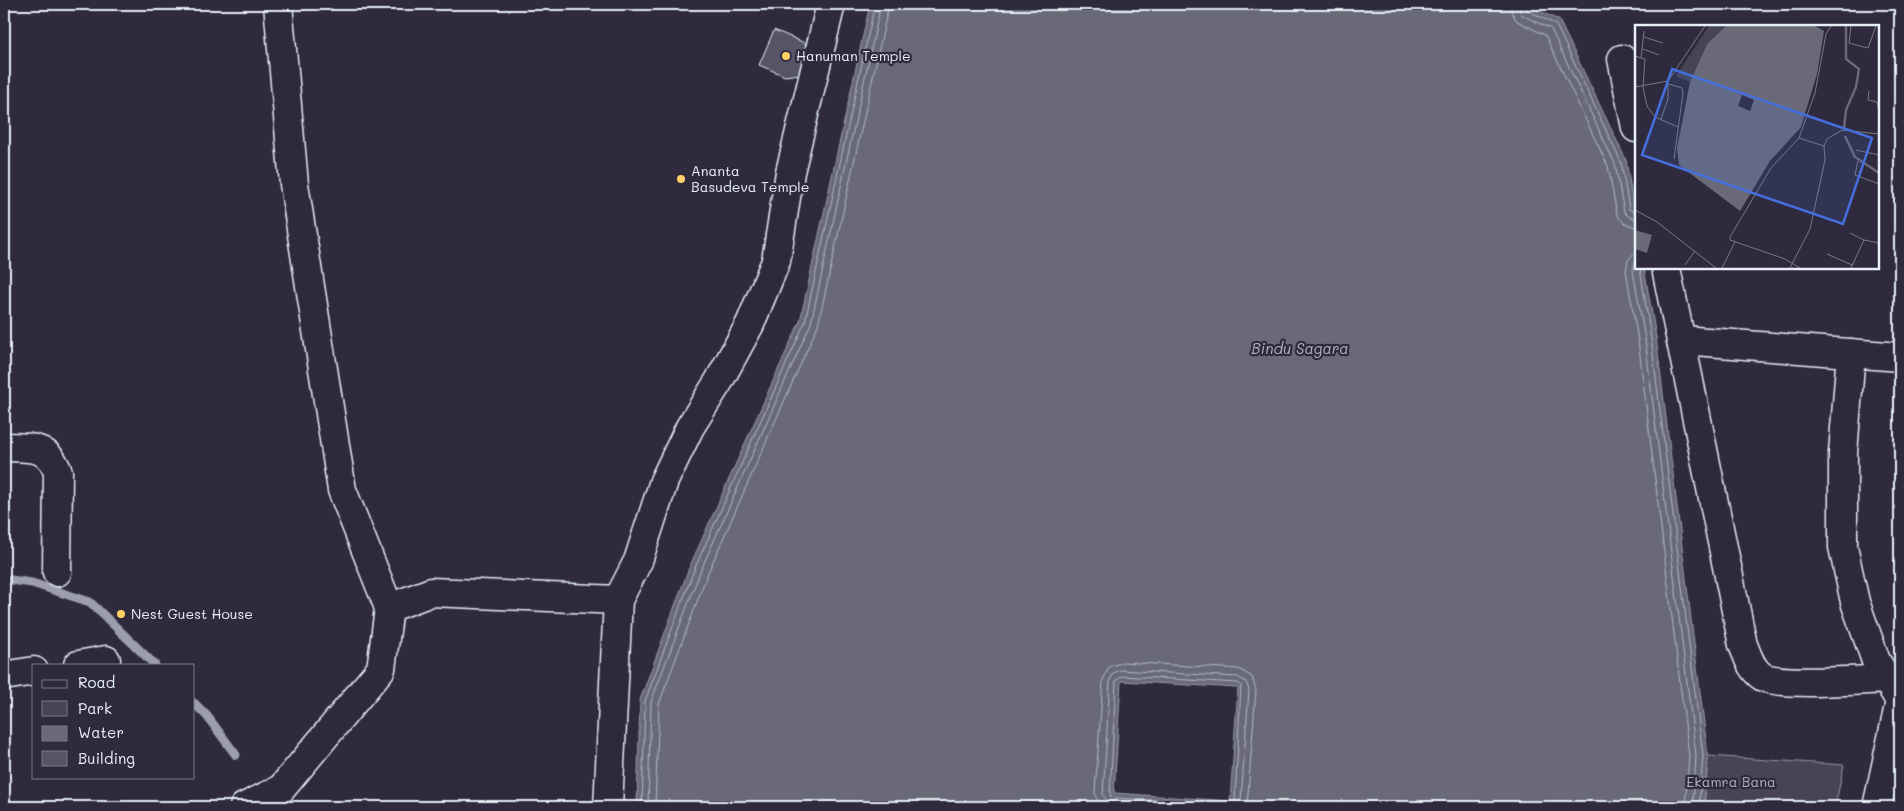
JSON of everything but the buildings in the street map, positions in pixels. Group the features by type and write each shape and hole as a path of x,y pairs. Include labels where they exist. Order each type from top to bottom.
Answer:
{"street":[{"path":"244,807 281,789 381,669 389,608 342,490 294,184 278,4"},
{"path":"608,807 618,600 638,561 664,481 690,427 719,381 750,324 776,261 790,172 831,4"},
{"path":"1622,59 1635,123"},
{"path":"1666,269 1743,645 1752,668 1764,677 1786,681 1896,694"},
{"path":"1682,340 1900,357"},
{"path":"1851,353 1843,453 1843,547 1855,602 1876,661 1896,694 1877,807"},
{"path":"4,447 38,448 52,458 58,472 57,572"},
{"path":"389,608 431,592 618,600"},
{"path":"84,664 106,660"},
{"path":"4,676 32,671"}],"green space":[{"name":"Ekamra Bana","path":"1708,756 1844,765 1835,807 1704,807"}],"water":[{"name":"Bindu Sagara","path":"870,4 1524,4 1559,20 1626,160 1635,216 1635,269 1644,269 1656,337 1708,756 1704,807 637,807 640,700 689,568 800,321","holes":["1121,681 1238,688 1230,801 1114,793"]}],"waterway":[{"path":"4,579 32,583 90,602 154,664"},
{"path":"195,704 207,716 236,755"}],"place":[{"name":"Hanuman Temple","path":"786,56"},
{"name":"Ananta Basudeva Temple","path":"681,179"},
{"name":"Nest Guest House","path":"121,614"}]}
